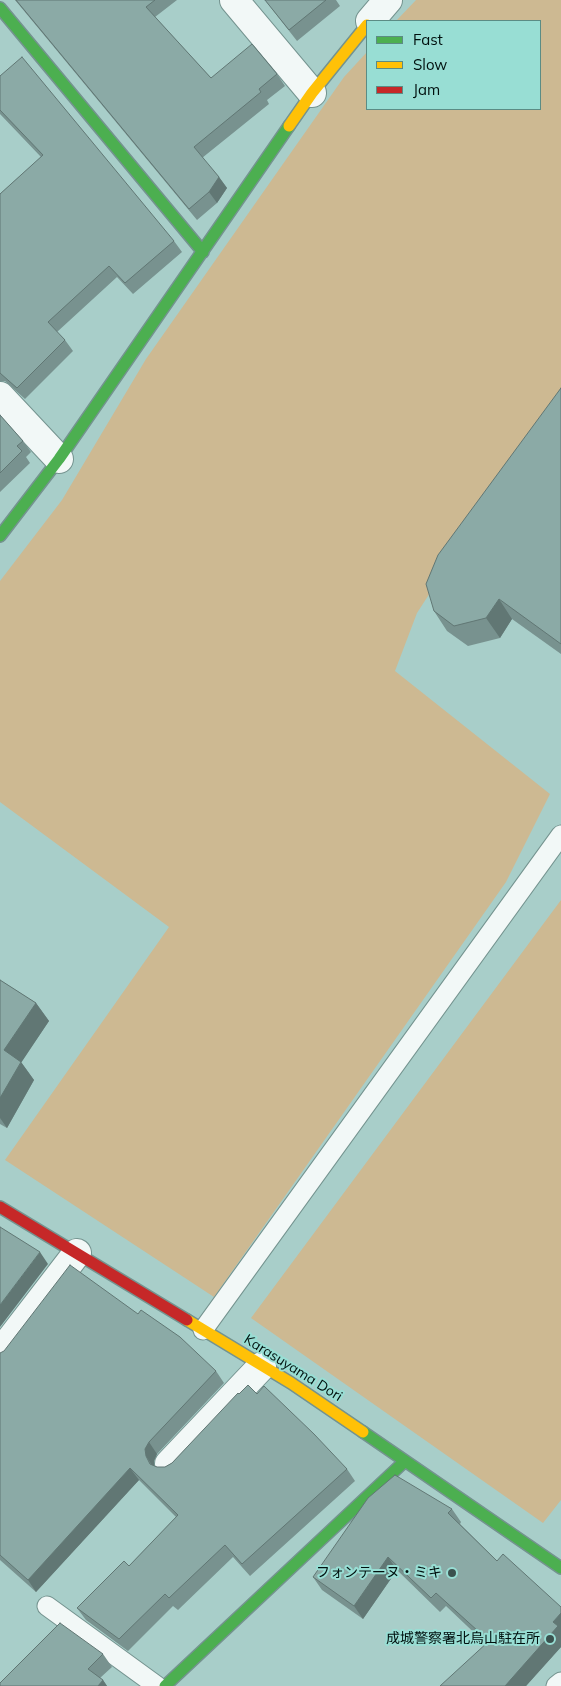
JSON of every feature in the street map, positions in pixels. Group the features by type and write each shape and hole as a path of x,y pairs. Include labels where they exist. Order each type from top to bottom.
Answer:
{"street":[{"path":"234,0 312,93"},
{"path":"371,20 388,0"},
{"path":"0,8 203,252"},
{"path":"0,536 59,460 312,93 366,26"},
{"path":"0,396 59,460"},
{"name":"Karasuyama Dori","path":"0,1208 78,1253 262,1366 561,1567"},
{"path":"0,1353 78,1253"},
{"path":"169,1464 262,1366"},
{"path":"165,1686 405,1461"}],"lane":[{"path":"203,1330 561,835"},
{"path":"47,1606 157,1686"},
{"path":"556,1686 561,1682"}],"shaded area":[{"path":"416,0 561,0 561,398 502,482 417,613 395,671 550,794 506,882 214,1297 5,1160 169,927 0,802 0,581 62,500 146,359 344,77 366,53 366,110 541,110 541,20 397,20"},
{"path":"561,900 561,1500 543,1523 251,1318"}],"building":[{"path":"16,0 155,0 146,7 211,78 252,44 277,74 259,89 261,92 194,147 219,177 209,192 189,209"},
{"path":"265,0 326,0 289,30"},
{"path":"22,57 174,241 125,283 109,266 48,322 65,340 17,388 0,373 0,194 43,155 0,110 0,76"},
{"path":"561,388 561,644 499,599 486,618 454,626 434,611 426,584 438,555"},
{"path":"0,415 23,441 17,446 22,451 0,473"},
{"path":"0,980 36,1003 4,1050 21,1062 0,1098"},
{"path":"0,1227 40,1252 0,1305"},
{"path":"70,1265 138,1314 141,1310 180,1337 216,1371 149,1442 145,1449 150,1464 157,1467 165,1467 172,1463 238,1393 248,1385 257,1394 264,1386 347,1469 242,1564 225,1545 169,1598 165,1594 119,1639 77,1608 124,1561 129,1566 178,1515 130,1468 28,1580 0,1555 0,1353 4,1351"},
{"path":"395,1475 452,1509 448,1513 497,1561 503,1554 561,1607 561,1613 553,1622 558,1626 505,1686 440,1686 489,1641 436,1593 431,1598 388,1557 354,1606 313,1577 368,1498"},
{"path":"60,1623 103,1654 88,1669 103,1680 98,1686 0,1686 0,1683"}],"traffic: fast":[{"path":"0,8 203,252"},
{"path":"0,536 59,459 289,126"},
{"path":"363,1432 561,1568"},
{"path":"165,1686 405,1461"}],"traffic: slow":[{"path":"289,126 312,93 366,26"},
{"path":"187,1320 291,1383 363,1432"}],"traffic: jam":[{"path":"0,1207 187,1320"}],"place":[{"name":"フォンテーヌ・ミキ","path":"452,1573"},
{"name":"成城警察署北烏山駐在所","path":"550,1639"}]}
